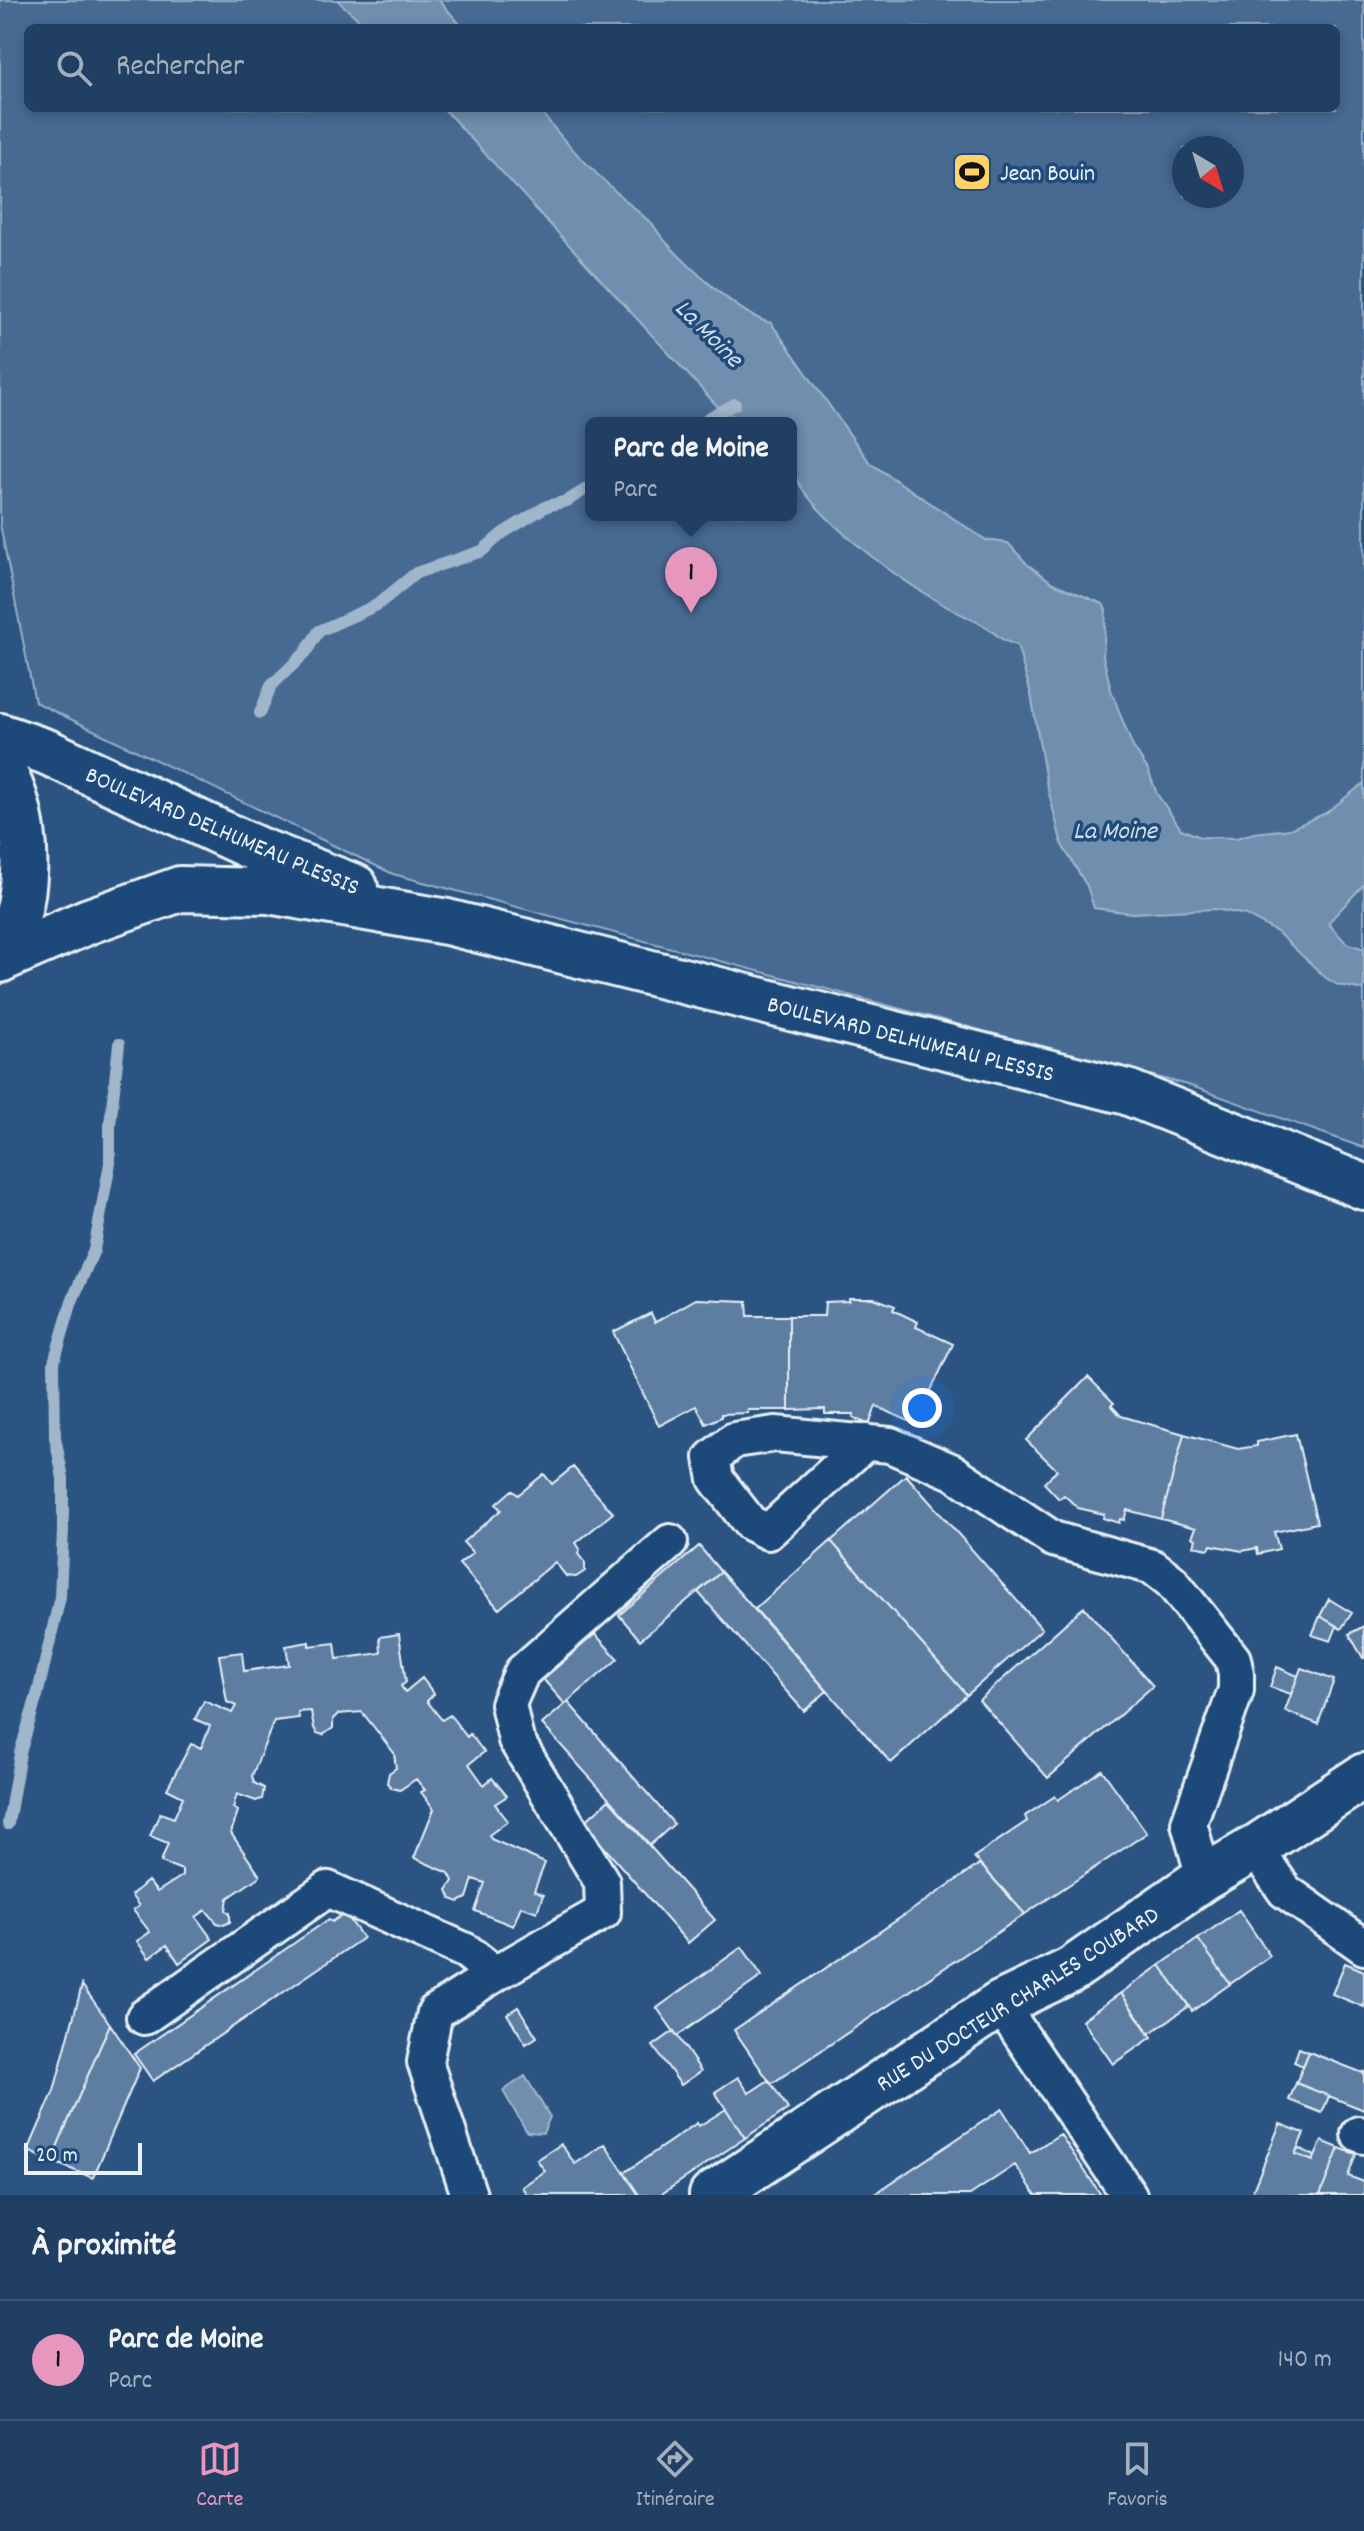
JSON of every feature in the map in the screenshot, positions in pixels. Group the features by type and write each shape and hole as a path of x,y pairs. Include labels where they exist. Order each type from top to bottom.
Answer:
{"main road":[{"name":"BOULEVARD DELHUMEAU PLESSIS","path":"0,736 47,752 256,849 447,922"},
{"path":"0,766 9,780 24,840 21,901 0,959"},
{"name":"BOULEVARD DELHUMEAU PLESSIS","path":"0,959 89,921 180,889 269,891 447,922 1127,1092 1364,1187"},
{"name":"RUE DU DOCTEUR CHARLES COUBARD","path":"712,2195 1000,2004 1071,1970 1204,1878 1364,1776"}],"street":[{"path":"866,1442 890,1445 953,1472 1053,1539 1153,1567 1171,1581 1233,1659 1236,1690 1189,1823 1204,1878"},
{"path":"469,2195 425,2062 435,2012 603,1912 602,1882 516,1740 508,1704 522,1672 670,1542"},
{"path":"1255,1848 1285,1891 1364,1947"},
{"path":"144,2017 328,1889 466,1951 495,1974"},
{"path":"1000,2004 1129,2195"}],"shaded area":[{"path":"0,0 1364,0 1364,1148 1191,1086 393,874 35,702 0,524"}],"water":[{"path":"337,0 439,0 459,23 459,24 364,24"},
{"name":"La Moine","path":"447,112 541,112 577,154 652,224 700,275 745,311 771,323 870,463 986,540 1008,543 1027,564 1053,583 1103,604 1106,610 1103,656 1111,690 1132,745 1148,770 1157,794 1181,829 1200,837 1236,838 1290,829 1326,813 1364,783 1364,884 1328,923 1346,943 1364,949 1364,990 1338,985 1326,978 1277,932 1246,915 1215,909 1132,913 1094,908 1087,886 1062,845 1046,781 1031,694 1017,645 919,590 876,560 832,523 797,480 797,417 735,417 719,408"},
{"path":"525,2076 550,2117 543,2133 527,2132 503,2091"}],"building":[{"path":"849,1298 874,1298 895,1306 893,1310 918,1322 916,1327 953,1344 915,1424 876,1406 869,1425 853,1417 854,1414 825,1414 825,1409 789,1410 789,1316 824,1316 825,1302 849,1301"},
{"path":"696,1299 747,1301 748,1316 789,1316 789,1410 748,1410 748,1413 721,1414 721,1417 706,1424 696,1406 659,1426 613,1332 651,1313 655,1322"},
{"path":"1088,1377 1114,1403 1111,1405 1121,1416 1184,1434 1161,1519 1127,1510 1124,1520 1120,1519 1119,1523 1103,1518 1104,1514 1078,1508 1064,1495 1059,1499 1044,1483 1057,1470 1026,1440"},
{"path":"1184,1434 1238,1449 1296,1434 1317,1523 1274,1532 1279,1549 1258,1554 1257,1548 1242,1551 1211,1545 1209,1549 1194,1546 1196,1539 1192,1537 1196,1528 1161,1519"},
{"path":"573,1467 613,1513 576,1543 580,1549 578,1554 585,1563 585,1571 576,1577 566,1576 555,1562 499,1609 459,1564 473,1553 463,1542 501,1510 496,1504 512,1490 518,1495 544,1474 552,1484"},
{"path":"906,1475 1042,1629 967,1695 831,1541"},
{"path":"831,1541 967,1695 891,1763 755,1609"},
{"path":"699,1546 721,1572 640,1640 619,1615"},
{"path":"721,1572 827,1691 804,1711 698,1592"},
{"path":"1329,1599 1352,1613 1341,1629 1320,1616"},
{"path":"1084,1607 1153,1686 1048,1778 979,1700"},
{"path":"1320,1616 1337,1626 1331,1641 1312,1635"},
{"path":"1364,1626 1364,1658 1363,1658 1349,1634"},
{"path":"399,1634 406,1682 401,1686 405,1692 422,1678 434,1694 427,1701 442,1720 450,1715 484,1752 469,1764 484,1785 492,1778 507,1796 495,1804 508,1821 489,1835 491,1839 545,1863 534,1891 543,1895 537,1912 521,1906 513,1926 475,1911 485,1883 473,1879 467,1898 459,1902 451,1899 447,1890 453,1881 449,1873 414,1858 434,1809 421,1792 425,1790 416,1779 400,1790 387,1783 389,1773 396,1768 394,1753 362,1712 338,1714 333,1719 333,1728 323,1735 314,1728 311,1711 298,1712 299,1718 274,1721 252,1776 254,1783 264,1788 262,1799 256,1801 237,1794 233,1808 238,1811 231,1833 260,1876 228,1898 226,1910 230,1913 230,1922 224,1925 217,1923 206,1910 196,1917 212,1939 179,1963 167,1945 149,1958 137,1941 150,1932 133,1910 139,1906 131,1895 148,1881 157,1892 182,1876 182,1870 161,1862 168,1843 150,1836 160,1813 174,1818 183,1797 167,1789 191,1744 201,1748 210,1726 195,1719 204,1701 232,1713 236,1706 227,1702 219,1655 242,1652 244,1671 289,1665 286,1646 309,1642 309,1646 335,1643 337,1659 381,1653 380,1637"},
{"path":"595,1634 618,1659 565,1704 543,1679"},
{"path":"1277,1667 1298,1676 1291,1694 1270,1687"},
{"path":"1301,1668 1334,1680 1318,1724 1285,1711"},
{"path":"568,1702 674,1824 650,1845 542,1724"},
{"path":"1102,1770 1147,1833 1025,1914 974,1857 1027,1821 1025,1816 1055,1796 1058,1800"},
{"path":"609,1800 715,1920 688,1943 583,1823"},
{"path":"980,1864 1025,1914 771,2084 734,2030"},
{"path":"1239,1910 1270,1956 1230,1984 1198,1939"},
{"path":"345,1913 363,1938 153,2081 134,2054 329,1919 332,1922"},
{"path":"1198,1939 1230,1984 1192,2011 1160,1965"},
{"path":"742,1947 762,1976 677,2036 657,2008"},
{"path":"1345,1963 1364,1971 1364,2007 1332,1994"},
{"path":"1160,1965 1189,2006 1149,2034 1121,1993"},
{"path":"82,1985 110,2024 51,2161 28,2151 54,2091"},
{"path":"1121,1993 1152,2037 1113,2064 1082,2020"},
{"path":"518,2007 537,2037 526,2044 507,2014"},
{"path":"110,2024 140,2068 93,2178 51,2161"},
{"path":"674,2031 701,2071 681,2085 653,2046"},
{"path":"1299,2048 1309,2052 1303,2066 1294,2062"},
{"path":"1309,2052 1364,2071 1364,2110 1296,2083"},
{"path":"738,2077 749,2093 769,2080 788,2109 745,2138 715,2092"},
{"path":"1296,2083 1329,2096 1322,2113 1289,2100"},
{"path":"726,2109 745,2138 660,2195 639,2195 624,2173 697,2123 699,2126"},
{"path":"1002,2109 1030,2153 1060,2134 1101,2195 1036,2195 1015,2165 970,2195 873,2195"},
{"path":"1280,2124 1304,2133 1295,2154 1313,2161 1322,2141 1339,2148 1320,2195 1251,2195"},
{"path":"561,2144 575,2164 605,2144 639,2195 527,2195 522,2187 545,2171 537,2160"},
{"path":"1298,2148 1315,2156 1313,2161 1295,2154"},
{"path":"1339,2148 1356,2154 1348,2176 1364,2182 1364,2195 1320,2195"}],"waterway":[{"path":"710,417 735,404"},
{"path":"260,713 271,686 305,653 319,631 377,605 416,573 482,551 503,533 547,506 567,501 585,490"},
{"path":"8,1824 20,1753 60,1597 63,1478 55,1437 54,1362 72,1301 94,1250 110,1163 110,1125 119,1044"}],"place":[{"name":"Jean Bouin","path":"972,172"},
{"name":"Parc de Moine","path":"691,613"}]}
